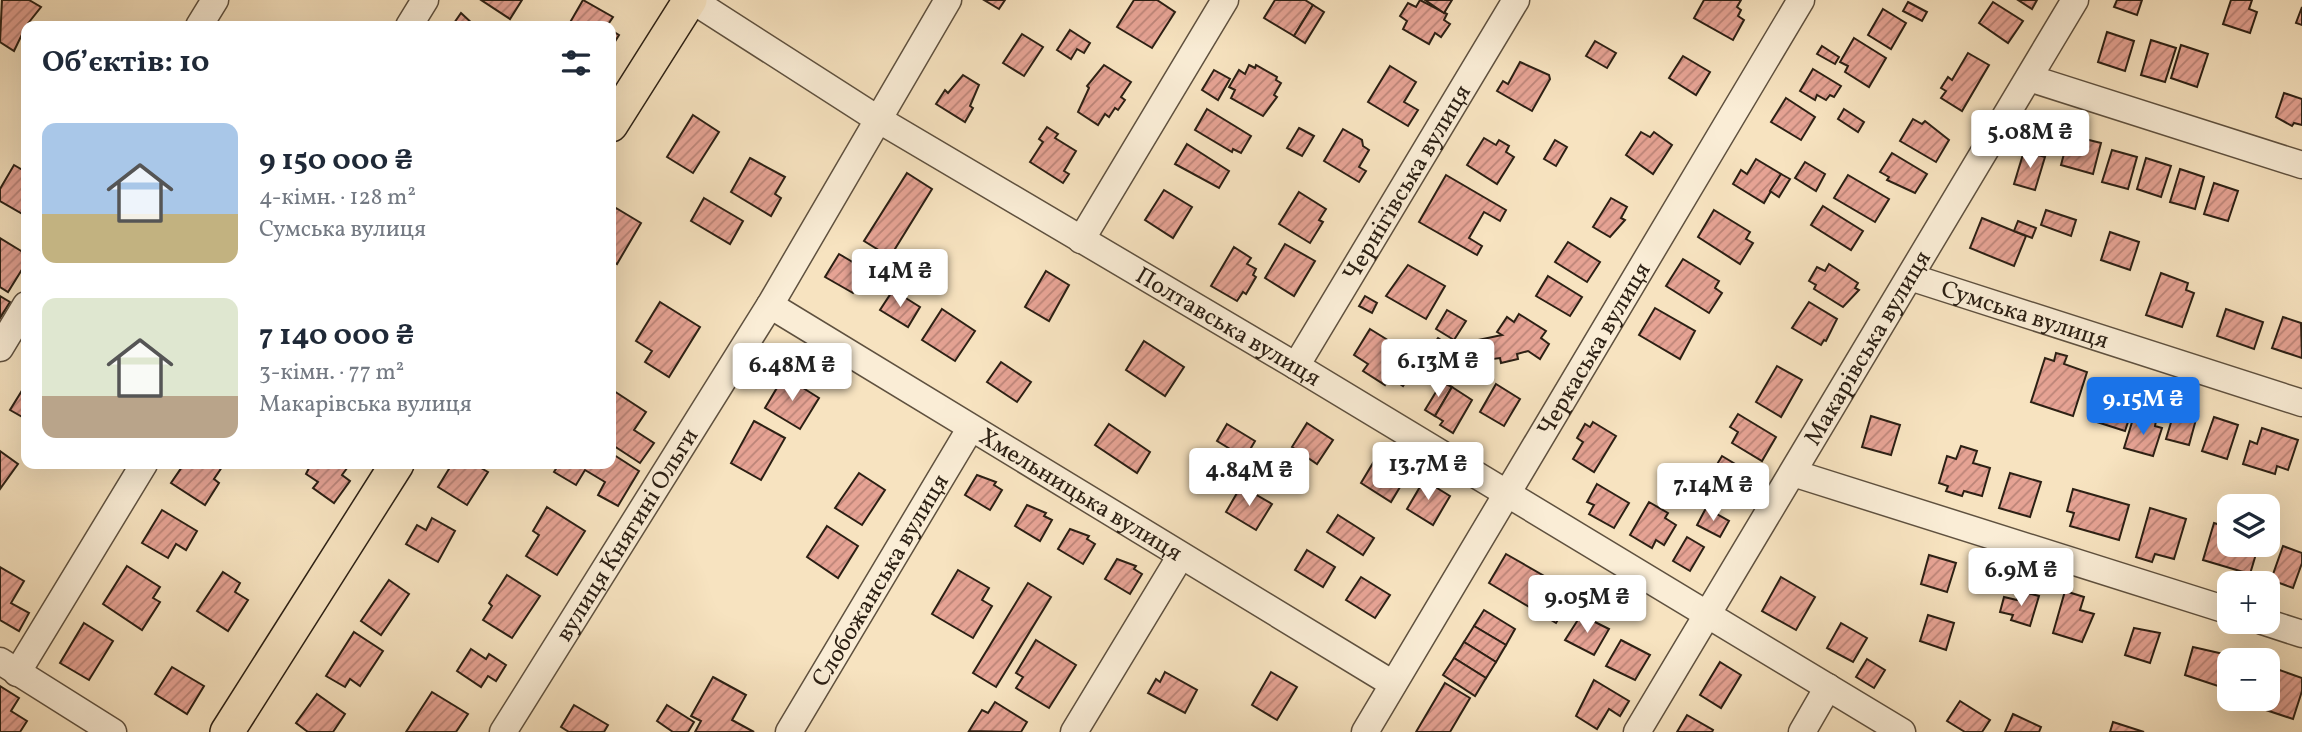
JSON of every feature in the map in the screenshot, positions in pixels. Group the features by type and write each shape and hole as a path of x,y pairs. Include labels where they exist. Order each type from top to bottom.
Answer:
{"main road":[{"path":"616,117 691,0"},
{"path":"227,732 394,469"}],"street":[{"path":"202,21 215,0"},
{"path":"412,21 425,0"},
{"name":"Полтавська вулиця","path":"691,0 876,118 1296,366 1902,732"},
{"name":"вулиця Княгині Ольги","path":"876,118 879,86 928,0"},
{"name":"вулиця Княгині Ольги","path":"503,732 770,305 876,118 894,95 947,0"},
{"path":"1080,240 1225,0"},
{"name":"Чернігівська вулиця","path":"1296,366 1516,0"},
{"name":"Черкаська вулиця","path":"1365,732 1801,0"},
{"name":"Макарівська вулиця","path":"1637,732 2075,0"},
{"path":"2028,78 2302,166"},
{"name":"Сумська вулиця","path":"1910,277 2302,403"},
{"name":"Хмельницька вулиця","path":"770,305 1392,684"},
{"path":"0,348 21,314"},
{"name":"Слобожанська вулиця","path":"789,732 970,429"},
{"path":"113,732 9,667 141,469"},
{"path":"1793,473 2217,607"},
{"path":"1074,732 1180,557"},
{"path":"2280,627 2302,634"},
{"path":"1802,732 1828,687"}],"building":[{"path":"2,0 29,0 41,7 30,21 21,21 21,36 14,51 0,42"},
{"path":"481,0 522,0 510,19"},
{"path":"583,0 613,17 610,21 571,21"},
{"path":"984,0 1005,0 999,9"},
{"path":"1134,0 1157,0 1175,12 1152,48 1117,27"},
{"path":"1275,0 1305,0 1313,5 1294,36 1264,18"},
{"path":"1420,0 1447,14 1444,20 1450,24 1441,37 1435,33 1429,44 1403,29 1407,21 1400,16 1408,3 1416,7"},
{"path":"1425,0 1452,0 1444,13"},
{"path":"1704,0 1741,0 1737,7 1741,10 1738,16 1744,20 1733,40 1694,18"},
{"path":"2018,0 2037,0 2032,9"},
{"path":"2117,0 2142,0 2137,15 2114,7"},
{"path":"2231,0 2252,0 2249,9 2257,12 2250,33 2223,24"},
{"path":"1908,2 1927,12 1922,21 1903,11"},
{"path":"1993,2 2023,21 2008,43 1979,23"},
{"path":"1313,5 1324,12 1305,43 1294,36"},
{"path":"2302,7 2302,25 2296,23"},
{"path":"1883,9 1906,23 1891,49 1868,35"},
{"path":"461,13 470,21 455,21"},
{"path":"1070,30 1090,43 1084,53 1077,49 1071,59 1057,50"},
{"path":"2107,32 2134,41 2125,71 2098,62"},
{"path":"1022,34 1043,47 1024,76 1003,63"},
{"path":"1854,38 1886,58 1869,87 1845,72 1848,66 1840,62"},
{"path":"2151,40 2176,48 2165,82 2141,75"},
{"path":"1595,41 1616,53 1607,68 1586,56"},
{"path":"2181,45 2208,54 2197,87 2171,78"},
{"path":"1822,46 1839,57 1835,64 1817,54"},
{"path":"1968,53 1989,65 1962,111 1941,98 1946,91 1941,88 1948,77 1952,80"},
{"path":"1683,56 1710,72 1696,95 1669,78"},
{"path":"1520,62 1549,75 1550,79 1532,111 1497,91 1503,81 1508,84"},
{"path":"1104,65 1131,82 1121,97 1125,100 1118,110 1115,108 1109,117 1105,114 1098,125 1078,112 1089,88 1087,86"},
{"path":"1249,65 1255,68 1256,65 1277,77 1276,80 1281,83 1274,95 1277,97 1263,116 1231,98 1235,90 1229,87 1239,70 1245,74"},
{"path":"1390,66 1416,82 1404,102 1418,110 1408,126 1368,102"},
{"path":"1813,69 1841,86 1834,97 1830,95 1826,100 1817,95 1815,100 1800,91"},
{"path":"1214,70 1230,79 1218,100 1202,90"},
{"path":"963,75 979,85 970,106 973,108 965,122 936,104 945,90 948,93"},
{"path":"2284,93 2302,99 2302,125 2294,123 2292,126 2276,117"},
{"path":"1786,98 1815,117 1801,140 1771,122"},
{"path":"1207,109 1251,136 1241,153 1233,149 1232,152 1195,130"},
{"path":"1844,109 1864,122 1858,132 1838,119"},
{"path":"693,115 719,132 693,173 667,157"},
{"path":"1913,119 1922,124 1925,121 1949,140 1936,162 1900,141"},
{"path":"1047,127 1058,134 1055,138 1076,151 1064,171 1069,174 1063,183 1030,162 1043,142 1039,139"},
{"path":"1299,128 1314,136 1302,156 1287,148"},
{"path":"1343,129 1362,140 1363,146 1369,150 1359,167 1366,171 1359,182 1324,161"},
{"path":"1641,132 1650,137 1654,132 1672,145 1653,174 1626,155"},
{"path":"2069,135 2101,143 2093,174 2061,165"},
{"path":"1484,138 1496,145 1499,140 1509,146 1506,152 1514,157 1497,184 1467,165"},
{"path":"1555,140 1567,147 1556,166 1544,159"},
{"path":"1187,144 1229,171 1219,188 1175,164"},
{"path":"2112,150 2137,157 2128,189 2102,182"},
{"path":"2024,151 2045,157 2035,190 2014,184"},
{"path":"1892,153 1927,174 1915,193 1887,180 1889,177 1880,172"},
{"path":"750,158 785,177 775,194 781,198 771,216 731,192"},
{"path":"2146,158 2171,166 2161,197 2137,189"},
{"path":"1756,159 1781,174 1764,203 1733,184 1741,170 1747,174"},
{"path":"1805,162 1825,174 1816,191 1795,178"},
{"path":"14,165 21,169 21,213 0,201 0,189"},
{"path":"2180,169 2204,177 2195,209 2170,202"},
{"path":"907,173 932,189 890,257 864,241"},
{"path":"1781,174 1790,179 1779,197 1770,191"},
{"path":"1446,175 1506,210 1500,221 1484,212 1469,238 1482,246 1477,255 1419,222"},
{"path":"1848,175 1889,199 1875,222 1834,198"},
{"path":"2214,183 2238,191 2228,221 2204,214"},
{"path":"1164,190 1192,207 1173,238 1145,220"},
{"path":"1299,192 1326,209 1319,220 1323,222 1310,243 1279,224"},
{"path":"704,198 743,221 730,244 691,221"},
{"path":"1611,198 1627,207 1621,218 1625,220 1610,237 1593,227"},
{"path":"1823,206 1863,231 1851,250 1811,225"},
{"path":"616,208 641,223 616,263"},
{"path":"1714,210 1750,232 1746,239 1753,243 1740,264 1698,237"},
{"path":"2046,210 2076,220 2071,236 2041,225"},
{"path":"1982,218 2026,236 2014,266 1970,248"},
{"path":"2018,221 2036,228 2032,238 2014,231"},
{"path":"2110,232 2139,242 2130,270 2101,260"},
{"path":"0,238 21,251 21,271 8,292 0,287"},
{"path":"1568,242 1600,262 1587,282 1555,262"},
{"path":"1285,244 1315,261 1294,296 1265,278"},
{"path":"1234,247 1251,258 1247,264 1256,269 1253,275 1256,277 1246,294 1243,292 1237,301 1211,286"},
{"path":"839,254 866,270 853,293 825,277"},
{"path":"1683,259 1719,281 1715,288 1722,293 1709,313 1666,286"},
{"path":"1829,264 1858,283 1855,288 1859,290 1843,307 1814,289 1816,285 1809,281 1817,267 1825,271"},
{"path":"1408,265 1445,286 1426,319 1386,296"},
{"path":"1046,271 1069,285 1049,321 1025,307"},
{"path":"2161,273 2188,283 2186,290 2194,293 2182,327 2146,315"},
{"path":"1548,276 1582,297 1570,316 1536,296"},
{"path":"893,290 920,307 908,327 880,310"},
{"path":"0,296 10,302 0,318"},
{"path":"1365,296 1377,303 1372,313 1359,306"},
{"path":"660,302 700,327 669,377 645,362 652,351 636,341"},
{"path":"1809,302 1837,319 1826,341 1821,345 1792,328"},
{"path":"1655,308 1695,331 1680,359 1639,335"},
{"path":"942,309 975,331 955,361 922,340"},
{"path":"2226,309 2263,322 2254,349 2217,336"},
{"path":"1447,310 1466,321 1454,340 1436,329"},
{"path":"1519,314 1546,331 1541,338 1549,344 1540,359 1528,351 1517,354 1518,359 1501,363 1500,358 1493,359 1491,350 1481,352 1478,340 1502,335 1497,332 1507,317 1514,322"},
{"path":"2283,317 2301,323 2302,358 2272,348"},
{"path":"1370,329 1420,360 1403,386 1390,377 1385,385 1363,371 1368,364 1354,355"},
{"path":"1438,338 1447,344 1441,354 1431,348"},
{"path":"1144,341 1184,367 1165,396 1126,370"},
{"path":"1454,350 1462,354 1450,374 1443,370"},
{"path":"2056,353 2067,356 2064,364 2087,372 2073,416 2031,402 2045,358 2054,361"},
{"path":"1001,362 1031,382 1017,402 987,382"},
{"path":"1777,366 1802,380 1781,417 1756,402"},
{"path":"784,376 819,398 800,429 765,408"},
{"path":"2121,381 2132,385 2131,390 2138,392 2125,431 2097,422 2110,382 2119,386"},
{"path":"1442,382 1452,387 1435,416 1425,410"},
{"path":"1496,384 1520,399 1504,426 1480,412"},
{"path":"1452,387 1472,400 1453,433 1440,425 1443,421 1435,416"},
{"path":"21,392 21,416 10,410"},
{"path":"616,392 646,412 634,430 654,443 640,463 616,447"},
{"path":"2176,406 2198,412 2189,445 2166,439"},
{"path":"1738,414 1776,437 1762,461 1732,443 1738,432 1730,427"},
{"path":"1871,416 1900,425 1891,455 1862,447"},
{"path":"2144,417 2156,421 2155,426 2162,428 2153,456 2124,448 2133,419 2142,422"},
{"path":"2214,417 2238,425 2227,459 2202,451"},
{"path":"754,421 785,438 761,480 731,463"},
{"path":"1593,422 1616,436 1594,472 1573,459 1583,442 1577,438 1585,424 1590,427"},
{"path":"1307,423 1333,440 1317,464 1292,447"},
{"path":"1109,424 1150,452 1137,473 1095,445"},
{"path":"1227,424 1255,441 1245,458 1217,441"},
{"path":"2262,428 2298,440 2288,470 2277,466 2275,474 2243,464 2250,441 2257,444"},
{"path":"1961,446 1977,451 1973,463 1990,468 1982,496 1964,491 1962,496 1946,491 1948,486 1939,483 1947,456 1956,459"},
{"path":"0,451 18,464 0,489"},
{"path":"1379,453 1409,472 1391,502 1361,483"},
{"path":"616,456 639,471 618,506 598,495 605,482 585,470 576,485 554,472 556,469 616,469"},
{"path":"1722,456 1752,474 1738,499 1707,481"},
{"path":"181,469 221,469 214,479 219,483 205,505 171,483"},
{"path":"308,469 346,469 342,475 350,481 334,503 313,488 318,482 306,474"},
{"path":"449,469 483,469 488,472 467,505 438,487"},
{"path":"859,473 885,490 862,525 835,508"},
{"path":"2010,473 2041,482 2030,517 1999,508"},
{"path":"977,475 996,482 994,485 1002,490 990,510 965,495"},
{"path":"1424,480 1450,496 1433,525 1407,509"},
{"path":"1597,484 1629,503 1614,528 1589,514 1594,505 1587,502"},
{"path":"1241,486 1272,504 1256,530 1226,512"},
{"path":"2073,489 2129,505 2119,540 2070,526 2074,513 2067,511"},
{"path":"1649,502 1668,513 1665,518 1676,525 1664,545 1656,540 1652,548 1630,535"},
{"path":"1027,505 1046,513 1044,516 1052,520 1040,541 1015,526"},
{"path":"547,507 585,531 557,575 526,556 539,535 533,531"},
{"path":"1706,508 1729,521 1720,537 1697,525"},
{"path":"2150,508 2186,519 2174,559 2155,554 2152,562 2136,557"},
{"path":"162,510 197,531 186,550 176,544 168,558 142,543"},
{"path":"1338,515 1374,538 1363,555 1327,532"},
{"path":"432,518 455,531 438,562 406,544 417,525 426,530"},
{"path":"2214,523 2217,524 2217,557 2255,557 2251,571 2240,571 2203,560"},
{"path":"827,526 858,546 838,578 807,557"},
{"path":"1070,529 1089,536 1087,539 1095,544 1083,564 1058,549"},
{"path":"1687,537 1704,547 1690,571 1673,561"},
{"path":"2283,546 2302,553 2302,563 2293,588 2280,583 2280,571 2274,571"},
{"path":"1307,550 1335,567 1323,587 1295,570"},
{"path":"1506,554 1574,593 1556,623 1489,583"},
{"path":"1929,555 1956,563 1947,592 1921,584"},
{"path":"1117,559 1136,566 1134,569 1142,574 1130,594 1105,579"},
{"path":"127,566 160,587 153,598 160,602 142,630 103,604"},
{"path":"0,567 24,581 11,603 29,613 19,631 0,620"},
{"path":"958,570 989,588 982,600 992,606 973,638 932,614"},
{"path":"223,572 240,583 235,592 248,600 228,631 197,611"},
{"path":"507,575 540,596 512,638 483,620 492,606 489,603"},
{"path":"1361,577 1390,595 1375,618 1346,600"},
{"path":"1781,577 1815,597 1796,630 1762,611"},
{"path":"389,580 409,594 381,635 361,621"},
{"path":"1028,583 1051,597 996,687 973,673"},
{"path":"2020,591 2039,596 2030,626 2011,620 2013,615 2000,612 2004,597 2017,600"},
{"path":"2065,591 2084,597 2080,610 2094,614 2082,642 2053,633"},
{"path":"1484,610 1515,629 1506,645 1474,626"},
{"path":"1581,615 1609,629 1594,655 1565,640"},
{"path":"1928,615 1954,623 1946,650 1920,641"},
{"path":"84,623 113,641 89,680 60,663"},
{"path":"1841,623 1867,638 1853,662 1827,648"},
{"path":"1474,626 1506,645 1496,662 1464,642"},
{"path":"2134,628 2160,633 2150,663 2125,655"},
{"path":"354,632 383,651 360,686 350,679 345,687 326,676"},
{"path":"1036,640 1076,665 1049,708 1016,688 1023,677 1016,673"},
{"path":"1621,640 1650,655 1635,680 1606,666"},
{"path":"1464,642 1496,662 1486,678 1454,658"},
{"path":"2193,647 2217,652 2217,686 2185,675"},
{"path":"471,649 486,659 489,654 506,665 496,681 488,676 481,687 457,671"},
{"path":"1454,658 1486,678 1475,696 1443,675"},
{"path":"1867,659 1885,670 1874,688 1856,677"},
{"path":"1720,662 1741,675 1721,708 1700,695"},
{"path":"172,667 204,686 187,714 155,694"},
{"path":"2280,670 2302,678 2302,691 2293,719 2269,711 2280,711"},
{"path":"1165,672 1197,690 1185,713 1148,693 1156,679 1160,682"},
{"path":"1271,672 1297,687 1277,720 1252,705"},
{"path":"713,677 746,695 732,720 754,732 695,732 701,721 691,716"},
{"path":"1594,680 1629,701 1620,716 1609,709 1597,729 1576,716"},
{"path":"1445,683 1470,698 1450,732 1416,732"},
{"path":"0,686 19,698 11,711 27,721 20,732 0,732"},
{"path":"432,692 468,714 456,732 406,732"},
{"path":"317,694 345,714 333,732 308,732 296,723"},
{"path":"1960,701 1990,720 1982,732 1965,732 1947,721"},
{"path":"995,702 1027,722 1021,732 969,731 982,710 988,713"},
{"path":"574,705 608,725 604,732 569,732 561,727"},
{"path":"667,705 694,722 688,732 673,732 657,721"},
{"path":"2013,714 2041,727 2039,732 2005,732"},
{"path":"1687,715 1713,730 1712,732 1677,732"},
{"path":"2113,722 2144,732 2110,732"}]}
